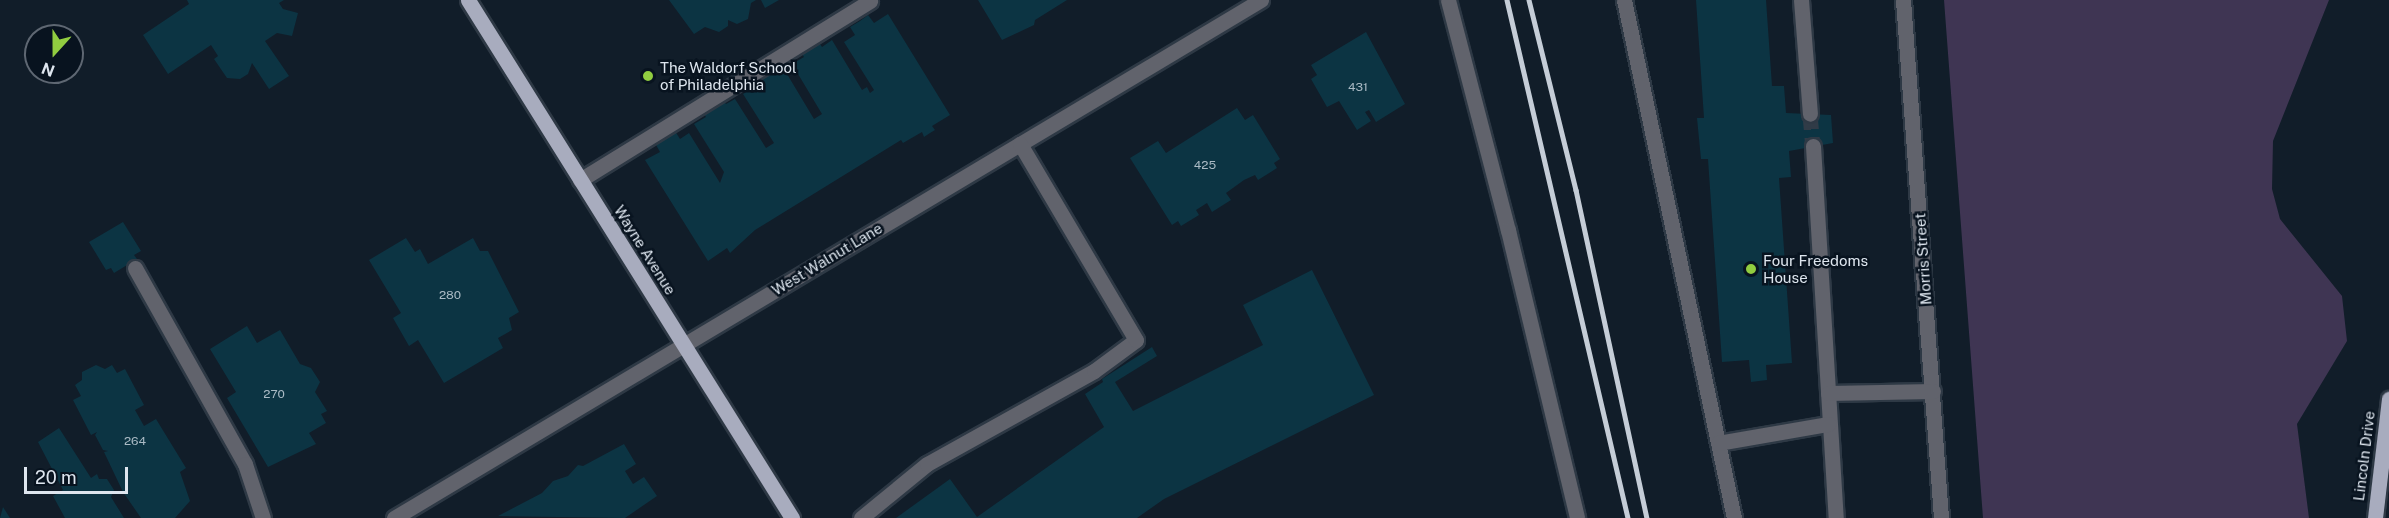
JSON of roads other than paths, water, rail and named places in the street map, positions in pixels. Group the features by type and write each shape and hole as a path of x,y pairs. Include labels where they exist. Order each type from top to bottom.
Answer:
{"main road":[{"name":"Wayne Avenue","path":"468,0 792,518"},
{"name":"Lincoln Drive","path":"2375,518 2389,399"}],"street":[{"name":"West Walnut Lane","path":"394,518 1261,0"},
{"path":"1448,0 1508,230 1577,518"},
{"path":"1624,0 1734,518"},
{"path":"1801,0 1810,114"},
{"name":"Morris Street","path":"1903,0 1941,518"},
{"path":"580,180 870,1"},
{"path":"861,518 927,464 1094,372 1136,340 1020,144"},
{"path":"1813,146 1828,424 1836,518"},
{"path":"135,268 245,464 263,518"},
{"path":"1828,393 1932,391"},
{"path":"1718,443 1828,424"}],"tunnel":[{"path":"1810,114 1813,146"}],"railway":[{"path":"1507,0 1628,518"},
{"path":"1529,0 1576,190 1647,518"}],"place":[{"name":"The Waldorf School of Philadelphia","path":"648,76"},
{"name":"Four Freedoms House","path":"1751,269"}]}
